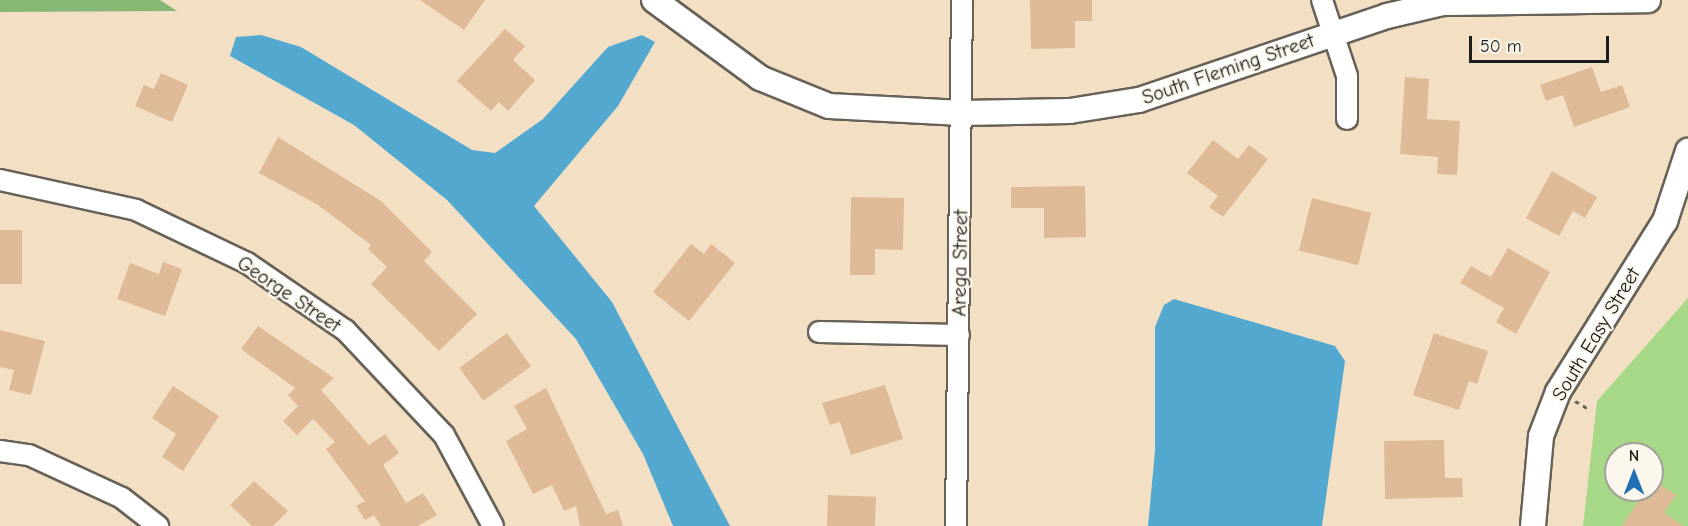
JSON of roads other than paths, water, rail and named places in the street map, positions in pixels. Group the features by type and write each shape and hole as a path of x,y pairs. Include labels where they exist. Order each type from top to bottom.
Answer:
{"street":[{"name":"South Fleming Street","path":"654,0 760,78 829,106 962,113 1070,111 1139,100 1333,34 1443,3 1648,0"},
{"name":"Arega Street","path":"956,526 962,0"},
{"path":"1322,0 1347,76 1347,119"},
{"name":"South Easy Street","path":"1533,526 1541,436 1558,392 1665,221 1688,151"},
{"name":"George Street","path":"0,180 136,210 247,263 345,330 444,435 493,526"},
{"path":"819,332 959,335"},
{"path":"0,451 29,455 122,498 158,526"}],"water":[{"path":"261,35 301,47 472,150 495,153 543,119 608,47 642,35 655,42 618,106 534,206 612,302 730,526 673,526 643,454 576,339 447,200 354,125 230,56 236,37"},
{"path":"1174,299 1335,346 1345,361 1322,526 1148,526 1155,451 1155,327 1164,305"}]}
